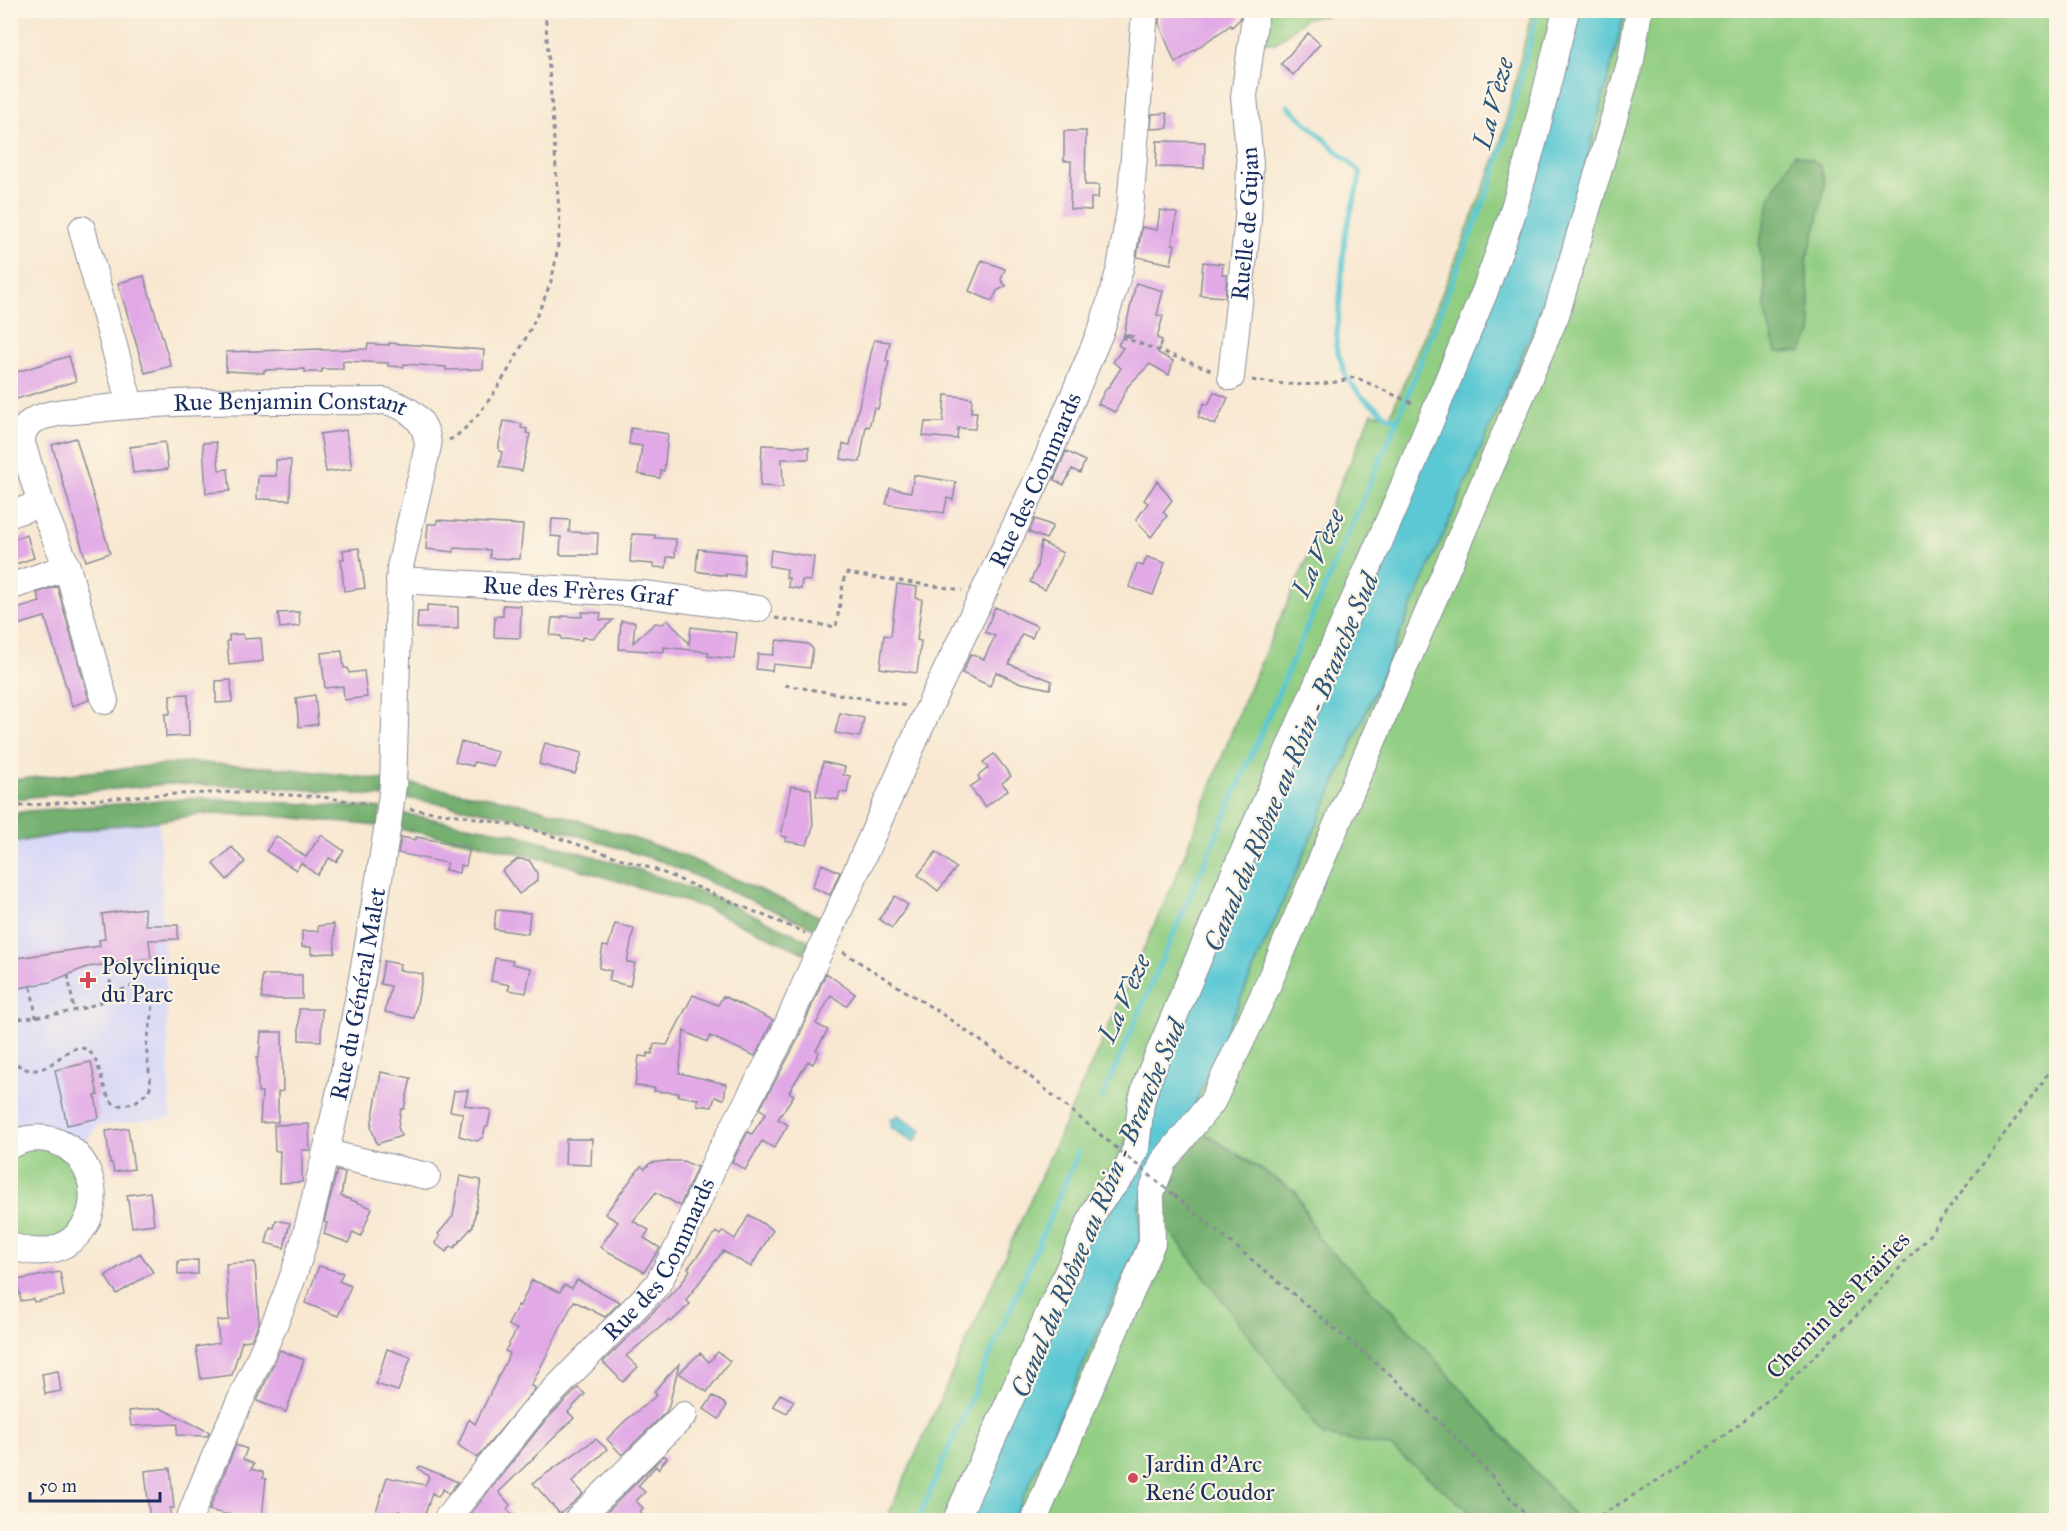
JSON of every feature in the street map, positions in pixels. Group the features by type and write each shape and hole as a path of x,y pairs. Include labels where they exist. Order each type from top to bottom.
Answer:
{"street":[{"name":"Rue des Commards","path":"446,1521 532,1413 657,1285 679,1245 716,1160 782,1037 928,710 1042,468 1101,331 1120,269 1130,209 1145,10"},
{"name":"Ruelle de Gujan","path":"1231,377 1248,219 1250,165 1244,96 1256,10"},
{"path":"956,1521 1098,1204 1127,1169 1136,1148 1141,1103 1148,1078 1277,773 1396,504 1485,291 1511,218 1533,142 1566,10"},
{"path":"1034,1521 1152,1243 1151,1193 1163,1162 1212,1102 1262,998 1556,315 1631,60 1639,10"},
{"path":"82,229 128,405"},
{"name":"Rue Benjamin Constant","path":"105,701 67,567 41,504 22,443 22,436 17,431 40,417 128,405 192,402 385,401 401,405 414,414 423,425 428,446"},
{"name":"Rue du Général Malet","path":"189,1521 201,1487 262,1354 292,1281 311,1215 338,1099 397,816 393,785 399,580 428,446"},
{"path":"10,514 41,504"},
{"path":"10,587 67,567"},
{"name":"Rue des Frères Graf","path":"399,580 644,594 758,609"},
{"path":"10,1145 28,1139 47,1139 65,1145 79,1157 89,1172 94,1191 92,1209 85,1226 73,1240 57,1249 38,1252 14,1249"},
{"path":"326,1152 427,1176"},
{"path":"577,1521 684,1414"}],"path":[{"path":"428,446 453,438 480,411 517,354 533,324 550,282 560,226 545,10"},
{"path":"1101,331 1231,377 1283,385 1344,381 1355,377 1408,402"},
{"path":"758,609 771,617 836,627 844,573 984,594"},
{"path":"785,685 928,710"},
{"path":"10,807 148,795 239,792 322,797 370,804"},
{"path":"397,816 465,816 531,829 659,871 771,917 822,948 939,1012 1021,1069 1394,1378 1471,1453 1530,1521"},
{"path":"108,964 112,996"},
{"path":"68,975 74,1011"},
{"path":"10,1020 93,1007 133,984 146,989 153,1002 146,1047 152,1085 148,1092 134,1103 117,1106 107,1097 95,1060 90,1052 82,1048 75,1048 55,1063 34,1070 18,1066 10,1058"},
{"path":"31,987 36,1017"},
{"name":"Chemin des Prairies","path":"1593,1521 1689,1461 1737,1426 1782,1388 1860,1312 1930,1234 2040,1086 2056,1060"}],"shaded area":[{"name":"Polyclinique du Parc","path":"159,821 171,1118 97,1126 80,1150 11,1139 11,843 102,827"}],"green space":[{"path":"1265,11 1331,11 1327,16 1306,18 1276,43 1263,42"},
{"path":"1532,11 1578,11 1506,261 962,1520 886,1520 1176,877 1244,700 1372,413 1390,416 1444,289 1499,149"},
{"path":"1625,11 2056,11 2056,1520 1578,1520 1391,1310 1319,1239 1296,1192 1187,1122 1560,267","holes":["1825,186 1806,260 1812,333 1765,313 1765,281 1759,244"]},
{"path":"1795,154 1821,166 1825,186 1806,260 1812,333 1801,352 1776,352 1765,313 1765,281 1759,244 1772,193"},
{"path":"188,762 281,768 385,780 384,797 278,787 168,784 11,800 11,780"},
{"path":"401,782 505,800 556,813 682,855 825,919 821,931 663,862 509,816 400,797"},
{"path":"194,798 381,808 378,826 265,815 201,814 102,827 11,843 11,814"},
{"path":"394,812 516,834 640,870 726,902 812,942 804,953 706,908 559,863 467,841 392,828"},
{"path":"1187,1122 1296,1192 1319,1239 1391,1310 1578,1520 1480,1520 1391,1447 1324,1436 1171,1232 1140,1240 1139,1203"},
{"path":"28,1139 89,1172 73,1240 11,1245 10,1145"},
{"path":"1171,1231 1324,1436 1391,1447 1480,1520 1013,1520 1140,1240"}],"water":[{"path":"1578,11 1625,11 1560,267 1187,1122 1139,1203 1140,1240 1013,1520 962,1520 1148,1096 1506,261"},
{"path":"898,1115 922,1130 914,1142 890,1127 892,1124 890,1119"}],"building":[{"path":"1160,10 1241,10 1240,19 1232,27 1231,25 1175,63 1159,23"},
{"path":"1308,33 1320,44 1293,75 1281,64"},
{"path":"1167,113 1168,128 1151,129 1152,114"},
{"path":"1064,131 1086,131 1085,185 1099,185 1098,198 1091,198 1091,210 1070,209 1071,161 1064,161"},
{"path":"1157,141 1205,142 1204,168 1156,167"},
{"path":"1160,210 1177,213 1171,264 1137,257 1142,227 1157,230"},
{"path":"982,260 1005,269 1001,280 1006,286 997,291 992,301 969,291"},
{"path":"1203,262 1223,264 1222,274 1227,275 1225,297 1200,295"},
{"path":"144,276 171,366 145,373 118,283"},
{"path":"1136,283 1163,291 1157,315 1163,316 1157,338 1162,340 1158,353 1173,361 1169,375 1150,364 1128,386 1115,412 1098,404 1121,368 1113,362 1123,348 1118,345 1124,335 1131,338 1133,336 1124,334"},
{"path":"874,340 890,342 886,361 889,361 878,409 874,408 869,427 866,426 860,462 841,459 843,444 850,445"},
{"path":"389,343 484,350 483,369 446,370 446,367 404,364 404,367 388,366 388,363 343,361 343,369 322,369 322,372 305,372 305,369 264,370 264,373 226,371 226,352 367,349 368,344 389,345"},
{"path":"69,356 76,381 10,401 10,374"},
{"path":"1214,392 1228,398 1215,425 1198,417 1204,403 1208,405"},
{"path":"945,395 972,398 971,412 977,412 975,429 958,428 957,439 923,436 925,422 943,422"},
{"path":"504,421 522,424 521,428 527,429 526,433 530,434 522,471 499,467 502,452 499,451 499,444"},
{"path":"631,428 668,434 664,471 661,470 660,478 638,474 642,446 629,444"},
{"path":"346,430 352,469 326,472 320,434"},
{"path":"76,438 110,553 86,561 52,445"},
{"path":"165,442 168,469 133,473 130,447"},
{"path":"216,442 219,470 228,469 230,491 206,493 203,443"},
{"path":"762,445 809,447 809,459 782,459 783,487 760,486"},
{"path":"1066,451 1085,461 1080,473 1072,469 1064,485 1054,480"},
{"path":"276,460 291,460 290,500 257,499 258,476 276,476"},
{"path":"914,475 956,482 953,500 947,498 944,513 886,504 890,488 911,492"},
{"path":"1157,481 1172,500 1163,512 1167,516 1151,537 1136,520 1148,503 1144,500"},
{"path":"552,519 570,520 569,532 598,533 597,555 560,555 561,537 551,536"},
{"path":"1035,519 1053,526 1046,539 1029,532"},
{"path":"437,520 523,525 520,559 490,558 490,550 454,548 454,552 426,549 428,524 437,524"},
{"path":"632,534 676,539 675,557 667,557 666,568 653,567 653,564 630,562"},
{"path":"27,535 34,558 10,566 10,540"},
{"path":"1041,542 1063,553 1045,590 1030,582 1037,567"},
{"path":"359,548 365,588 344,591 341,559 344,559 343,550"},
{"path":"698,549 745,554 743,576 696,571"},
{"path":"771,550 814,557 811,581 802,580 801,589 788,587 787,569 769,566"},
{"path":"1147,557 1165,563 1153,595 1129,587 1137,564 1143,566"},
{"path":"897,584 917,587 916,598 922,599 917,640 921,641 917,673 880,668 884,635 891,636"},
{"path":"57,586 89,700 72,706 45,617 10,627 10,611 40,602 37,593"},
{"path":"427,605 458,607 458,629 417,628 418,612 427,612"},
{"path":"503,605 521,606 520,638 494,637 495,616 503,616"},
{"path":"995,607 1037,626 1032,638 1022,634 1009,664 1052,681 1050,689 1017,682 996,672 990,686 962,673 971,654 984,659 995,636 985,632"},
{"path":"299,612 300,626 280,628 278,613"},
{"path":"582,612 601,613 600,620 613,620 593,638 561,639 561,636 550,635 552,618 582,617"},
{"path":"668,619 689,644 691,627 737,633 734,659 708,656 709,652 664,647 664,652 619,649 621,621 635,622 633,643 655,623 663,624"},
{"path":"243,634 244,639 261,638 263,661 229,665 227,641 229,641 229,635"},
{"path":"777,640 808,644 813,649 810,668 773,664 772,671 756,669 758,654 773,655"},
{"path":"342,651 344,668 348,668 349,673 364,671 367,697 344,700 343,686 325,688 321,653"},
{"path":"231,680 232,702 216,703 216,681"},
{"path":"188,694 189,736 166,737 165,714 170,714 170,695"},
{"path":"315,695 318,724 299,727 296,698"},
{"path":"840,713 864,718 860,737 835,733"},
{"path":"461,742 498,752 493,766 474,762 473,766 455,762"},
{"path":"545,743 582,753 575,774 539,764"},
{"path":"994,754 1011,776 1002,783 1008,790 985,807 970,787 980,780 978,776 988,768 983,762"},
{"path":"823,762 845,767 843,775 850,776 847,793 840,792 838,800 816,796"},
{"path":"791,786 811,789 813,827 807,845 785,841 787,837 781,836"},
{"path":"321,835 344,851 336,862 329,858 317,875 301,863 296,870 266,851 276,836 306,857"},
{"path":"401,837 416,840 416,837 470,847 466,866 460,865 459,873 445,870 447,863 398,853"},
{"path":"232,847 245,862 227,880 213,864"},
{"path":"936,852 956,868 938,891 918,875"},
{"path":"518,859 529,860 537,873 537,881 519,894 502,871"},
{"path":"822,864 840,872 830,895 812,887"},
{"path":"895,896 908,905 892,928 879,919"},
{"path":"144,908 146,925 178,925 178,939 149,940 151,958 87,967 50,982 10,990 10,959 100,946 99,940 105,939 102,914"},
{"path":"496,910 530,913 528,934 494,929"},
{"path":"334,924 335,953 311,954 311,947 302,947 302,931 318,931 318,926"},
{"path":"615,924 634,928 627,962 635,963 630,986 609,981 611,971 599,968 603,946 608,947"},
{"path":"495,958 513,961 512,964 531,968 526,993 508,990 510,985 491,981"},
{"path":"384,961 400,964 399,970 423,974 414,1018 385,1012 391,986 380,984"},
{"path":"826,973 855,994 846,1006 831,995 816,1024 828,1030 816,1050 819,1052 813,1064 808,1061 789,1092 794,1095 778,1119 788,1125 774,1148 762,1141 745,1170 732,1162 748,1132 752,1134 766,1113 760,1109 796,1043"},
{"path":"262,975 302,975 302,999 262,999"},
{"path":"693,995 718,1005 723,996 773,1020 755,1056 710,1036 707,1042 684,1031 679,1073 726,1084 724,1099 715,1097 712,1107 697,1105 698,1099 678,1096 679,1093 654,1091 655,1088 635,1086 639,1056 647,1057 648,1053 652,1054 654,1044 667,1045"},
{"path":"299,1009 322,1009 321,1041 299,1040"},
{"path":"261,1032 282,1032 283,1091 278,1092 278,1122 260,1123 262,1092 258,1092 257,1057 259,1057"},
{"path":"91,1062 98,1095 95,1096 99,1118 67,1125 55,1070"},
{"path":"381,1072 411,1078 404,1109 401,1109 398,1127 401,1136 377,1144 371,1127"},
{"path":"468,1090 465,1105 491,1110 488,1126 485,1128 483,1137 477,1141 459,1136 463,1113 450,1111 454,1091"},
{"path":"309,1124 310,1150 302,1150 302,1182 279,1183 280,1151 275,1151 274,1125"},
{"path":"128,1128 134,1169 114,1172 112,1163 110,1163 106,1131"},
{"path":"566,1139 592,1139 591,1165 565,1164"},
{"path":"683,1161 697,1167 680,1206 656,1192 633,1221 649,1230 644,1238 660,1248 644,1272 600,1247 618,1222 605,1214 641,1166 645,1169 650,1163"},
{"path":"337,1171 345,1173 341,1196 372,1208 361,1236 353,1232 349,1243 324,1234 327,1223 324,1222"},
{"path":"460,1176 481,1180 473,1226 454,1248 451,1246 446,1252 435,1243 440,1236 438,1234 453,1216"},
{"path":"150,1192 154,1224 132,1227 127,1195"},
{"path":"749,1215 773,1230 751,1267 723,1251 686,1300 690,1304 671,1322 669,1320 626,1356 638,1367 623,1382 603,1362 680,1285 690,1270 688,1268 716,1232 720,1235 723,1231 735,1239"},
{"path":"276,1220 290,1223 284,1248 266,1243 270,1227 274,1228"},
{"path":"140,1253 153,1272 117,1294 105,1276"},
{"path":"198,1260 198,1274 178,1275 178,1261"},
{"path":"255,1262 259,1323 251,1340 242,1341 232,1375 201,1379 196,1347 219,1343 217,1321 229,1320 226,1264"},
{"path":"319,1266 343,1273 339,1281 351,1286 338,1316 305,1303"},
{"path":"60,1272 64,1296 34,1302 33,1299 21,1301 17,1280"},
{"path":"532,1280 560,1292 564,1285 572,1288 577,1280 620,1302 605,1317 574,1301 531,1386 535,1389 477,1458 458,1445 469,1419 475,1424 510,1353 505,1351 517,1329 508,1325"},
{"path":"387,1349 411,1357 398,1391 376,1384"},
{"path":"280,1350 304,1360 286,1412 257,1401"},
{"path":"718,1352 730,1361 707,1392 679,1373 700,1353 709,1362"},
{"path":"679,1364 666,1412 622,1455 607,1439 657,1395 654,1392"},
{"path":"58,1371 61,1391 45,1394 42,1374"},
{"path":"578,1388 585,1394 568,1412 574,1418 499,1492 510,1505 507,1509 518,1521 465,1521 543,1423"},
{"path":"780,1394 794,1401 787,1413 773,1406"},
{"path":"713,1396 727,1405 719,1419 704,1409"},
{"path":"160,1408 209,1432 208,1436 177,1435 178,1424 131,1426 129,1411"},
{"path":"596,1439 607,1449 572,1482 583,1494 560,1514 533,1483"},
{"path":"236,1445 247,1449 243,1459 254,1464 251,1469 263,1472 263,1478 266,1479 262,1517 225,1514 209,1510"},
{"path":"664,1455 667,1458 658,1469 656,1466 638,1486 645,1492 636,1501 643,1508 640,1512 649,1521 598,1521"},
{"path":"420,1466 458,1482 448,1494 443,1489 438,1497 432,1493 424,1518 398,1511 397,1521 373,1521 387,1477 425,1485 429,1477 418,1468"},
{"path":"170,1468 174,1508 170,1508 171,1521 150,1521 145,1471"}],"waterway":[{"name":"La Vèze","path":"1102,1098 1398,419 1492,181 1508,129 1538,10"},
{"path":"1288,106 1361,173 1345,235 1336,346 1346,377 1361,396 1389,417 1398,419"},
{"path":"918,1520 1079,1151"}],"place":[{"name":"Polyclinique du Parc","path":"88,980"},
{"name":"Jardin d'Arc René Coudor","path":"1133,1478"}],"water label":[{"name":"Canal du Rhône au Rhin - Branche Sud","path":"1291,762"},
{"name":"Canal du Rhône au Rhin - Branche Sud","path":"1098,1208"}]}
